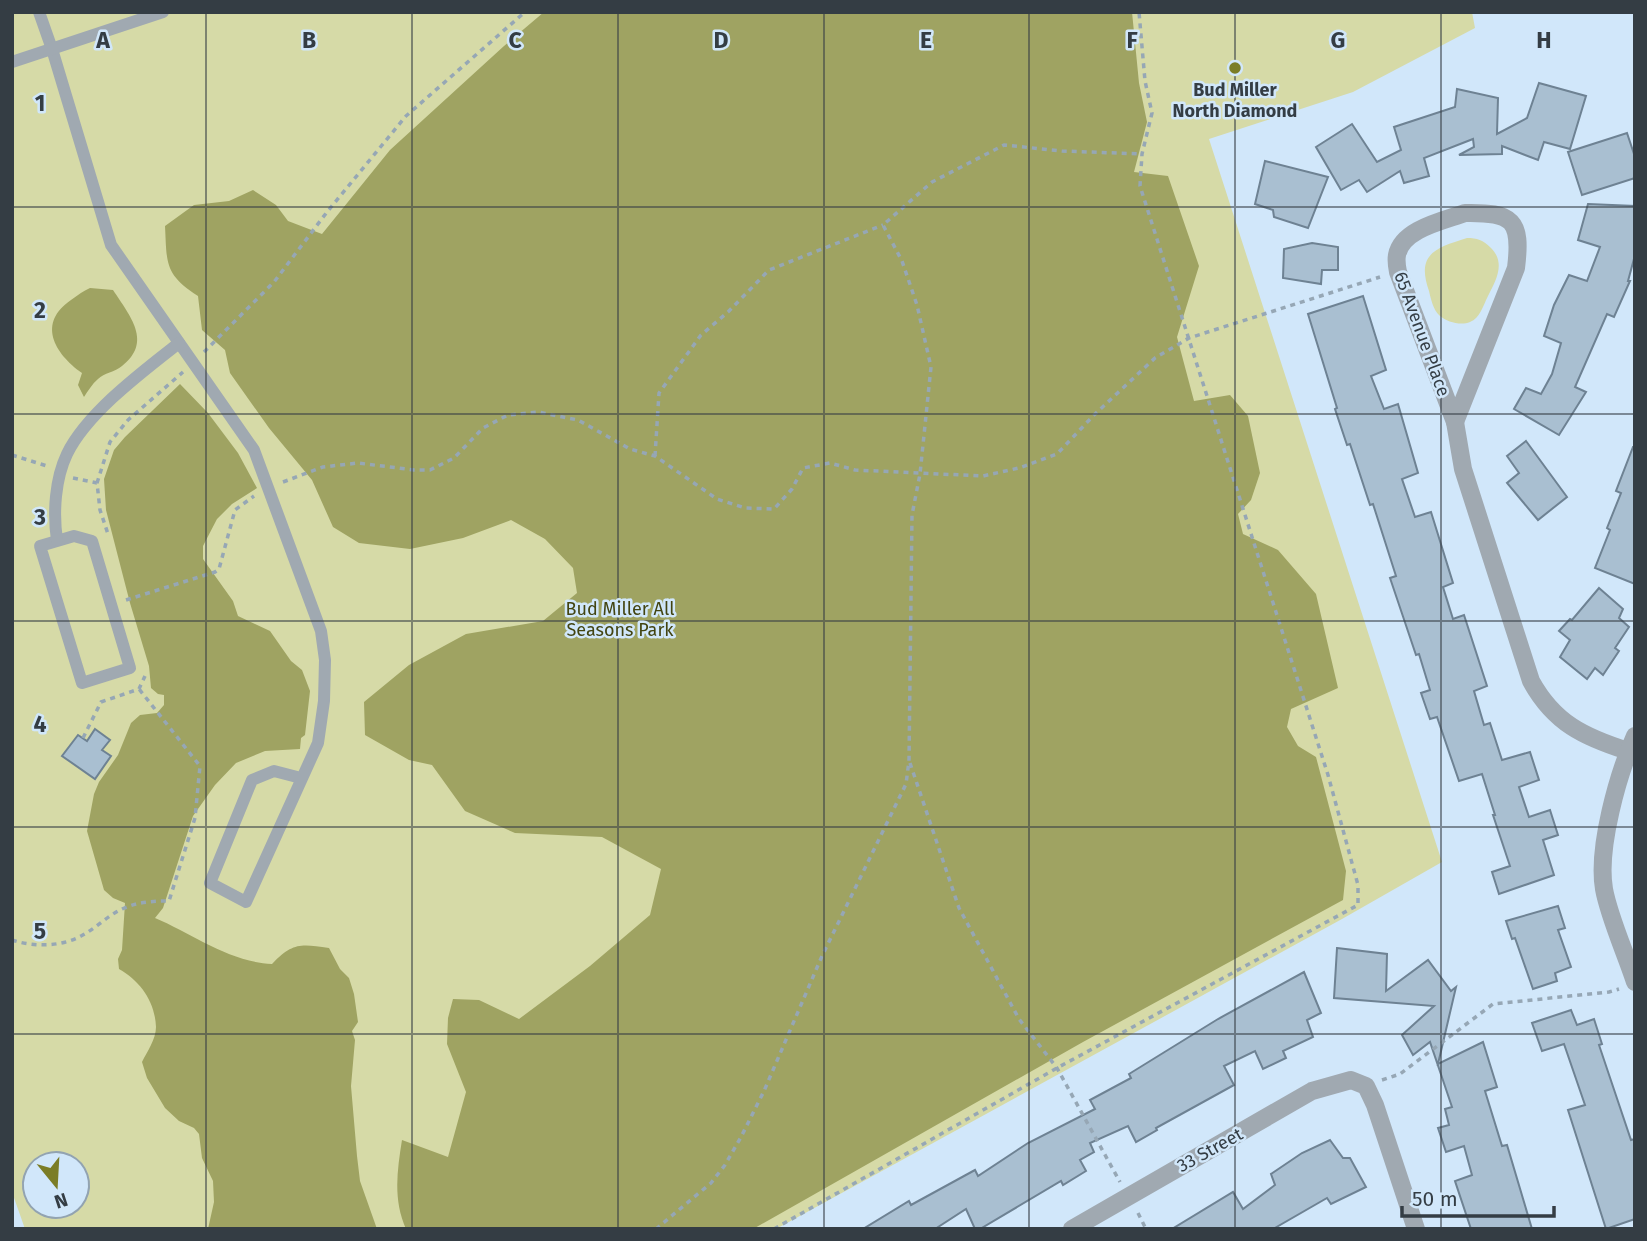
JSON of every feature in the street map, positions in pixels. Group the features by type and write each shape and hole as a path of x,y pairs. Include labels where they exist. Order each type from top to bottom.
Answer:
{"street":[{"name":"65 Avenue Place","path":"1455,422 1516,268 1517,232 1510,221 1496,213 1465,213 1422,229 1403,242 1396,256 1398,272 1455,422 1463,469 1531,681 1542,701 1557,718 1586,736 1632,744"},
{"path":"1628,985 1604,889 1603,851 1632,744"},
{"name":"33 Street","path":"1072,1229 1312,1091 1351,1080 1366,1086 1375,1105 1416,1229"}],"lane":[{"path":"39,12 111,244 254,450 321,631 325,660 324,701 318,743 246,902 210,883 253,780 274,771 301,778"},
{"path":"12,62 163,12"},
{"path":"57,540 55,512 61,472 66,456 80,432 116,396 179,344"},
{"path":"74,536 92,541 130,668 82,683 40,546 57,540 74,536"}],"path":[{"path":"207,350 274,282 406,116 525,12"},
{"path":"774,1229 1057,1068 1358,905 1358,885 1328,775 1140,186 1142,153 1152,113 1145,81 1139,12"},
{"path":"655,456 659,393 701,335 769,270 883,225 932,182 1004,145 1062,151 1142,153"},
{"path":"656,1229 710,1183 725,1165 741,1137 764,1091 822,956 906,784 909,761 913,596 912,515 920,474 931,367 902,261 883,225"},
{"path":"290,479 323,467 358,463 430,470 454,458 483,429 508,415 538,412 578,420 631,449 655,456 717,499 745,509 774,509 792,489 803,468 830,463 855,470 983,475 1019,468 1057,454 1154,358 1189,338 1376,279"},
{"path":"97,483 110,442 128,420 181,373"},
{"path":"12,455 47,467"},
{"path":"126,600 219,569 235,510 246,501"},
{"path":"83,738 101,702 139,690 145,680"},
{"path":"12,940 37,945 58,943 80,937 120,910 141,902 169,901 195,818 200,766 139,690"},
{"path":"909,761 959,908 1019,1019 1057,1068 1118,1178"},
{"path":"1400,1074 1493,1004 1609,992 1628,985"},
{"path":"1139,1214 1146,1229"}],"green space":[{"name":"Bud Miller All Seasons Park","path":"12,12 1472,12 1475,28 1353,92 1209,139 1442,862 776,1229 25,1229 22,1220 91,1220 91,1150 21,1150 21,1218 12,1192"},
{"name":"Bud Miller All Seasons Park","path":"544,12 1132,12 1139,83 1147,122 1134,172 1168,176 1199,266 1177,337 1194,401 1230,395 1248,416 1260,473 1251,500 1238,514 1243,534 1278,550 1316,594 1338,688 1291,709 1287,727 1298,746 1316,757 1346,871 1343,900 1083,1042 753,1229 406,1229 398,1196 402,1140 448,1157 466,1092 447,1044 448,1018 453,999 479,1000 519,1019 590,966 650,915 661,869 602,837 515,833 465,811 432,765 409,760 365,735 364,702 409,665 466,634 543,621 577,593 573,568 545,539 511,520 463,538 410,549 359,543 333,527 312,480 269,428 230,373 225,350 202,330 198,296 173,274 167,259 165,226 194,205 229,201 253,190 276,205 288,221 322,234 390,150"},
{"path":"1467,238 1480,240 1488,245 1496,254 1498,272 1479,315 1466,323 1450,322 1436,311 1425,269 1431,254 1437,249"},
{"path":"90,288 113,290 136,329 137,338 131,357 119,368 98,379 84,397 78,385 82,373 57,347 52,328 54,318 61,309"},
{"path":"180,384 208,413 238,453 257,488 232,504 217,519 203,546 203,559 233,601 238,616 270,631 291,661 302,670 310,691 305,735 301,738 300,749 265,751 236,763 215,785 193,816 163,908 155,918 226,953 256,962 272,964 298,946 329,948 340,969 349,978 354,994 358,1022 352,1031 355,1040 351,1086 357,1156 360,1181 377,1229 208,1229 214,1202 213,1181 202,1158 199,1134 165,1108 147,1078 142,1062 156,1032 153,1009 140,986 119,969 125,903 104,890 87,831 94,794 118,755 131,723 140,715 157,713 164,705 164,695 151,688 149,666 106,510 104,479 114,450"}],"building":[{"path":"1539,83 1586,96 1570,149 1544,142 1538,160 1502,146 1502,154 1459,155 1474,147 1473,139 1424,158 1429,176 1404,183 1400,171 1367,192 1359,180 1341,190 1316,147 1352,124 1377,162 1401,150 1394,127 1455,107 1457,89 1498,98 1497,134 1527,118"},
{"path":"1627,133 1635,157 1635,178 1582,195 1568,152"},
{"path":"1265,161 1328,177 1308,228 1274,217 1273,210 1255,204"},
{"path":"1588,204 1635,206 1635,255 1630,281 1614,317 1607,314 1575,387 1586,392 1559,435 1514,409 1526,388 1541,394 1552,374 1561,343 1544,336 1554,305 1569,275 1587,281 1600,247 1578,240"},
{"path":"1312,243 1338,247 1338,270 1322,270 1321,284 1283,278 1284,249"},
{"path":"1363,296 1386,370 1371,376 1384,409 1398,404 1418,473 1402,479 1415,517 1431,512 1453,583 1443,587 1453,619 1464,615 1487,686 1474,691 1484,725 1490,723 1502,760 1530,752 1539,780 1519,787 1529,817 1550,810 1558,835 1543,840 1554,875 1499,894 1492,872 1510,866 1482,774 1459,781 1437,717 1430,719 1421,693 1430,690 1390,578 1396,576 1373,504 1370,505 1350,444 1347,445 1308,314"},
{"path":"1526,441 1567,497 1538,520 1507,483 1519,473 1507,456"},
{"path":"1633,447 1635,584 1595,568 1621,493 1616,491"},
{"path":"1599,588 1623,609 1619,618 1629,627 1615,648 1619,651 1603,675 1595,668 1587,679 1560,657 1570,640 1559,631"},
{"path":"95,729 110,740 102,750 111,756 95,779 62,756 78,735 87,741"},
{"path":"1558,906 1565,928 1558,930 1571,967 1555,973 1557,981 1533,989 1506,921"},
{"path":"1337,948 1387,954 1386,991 1428,960 1451,991 1456,987 1438,1064 1483,1042 1497,1087 1485,1091 1502,1146 1507,1145 1532,1229 1471,1229 1455,1181 1472,1175 1464,1146 1446,1152 1438,1128 1449,1125 1445,1109 1452,1107 1430,1042 1413,1055 1402,1035 1434,1006 1334,998"},
{"path":"1304,972 1321,1013 1307,1020 1313,1037 1283,1051 1286,1058 1263,1069 1255,1051 1224,1066 1234,1085 1136,1142 1128,1126 1090,1143 1094,1152 1080,1160 1086,1171 1063,1185 1061,1181 980,1229 975,1229 966,1209 935,1229 863,1229 909,1201 911,1205 975,1170 978,1176 1028,1143 1095,1109 1090,1100 1131,1078 1129,1074 1218,1019"},
{"path":"1571,1010 1577,1025 1594,1019 1602,1044 1599,1045 1631,1140 1635,1139 1635,1219 1606,1229 1568,1110 1585,1105 1564,1044 1542,1051 1532,1023"},
{"path":"1330,1140 1343,1158 1350,1158 1366,1187 1331,1204 1327,1198 1273,1229 1172,1229 1233,1192 1243,1209 1275,1185 1271,1174 1302,1153"}],"place":[{"name":"Bud Miller North Diamond","path":"1235,68"}]}
